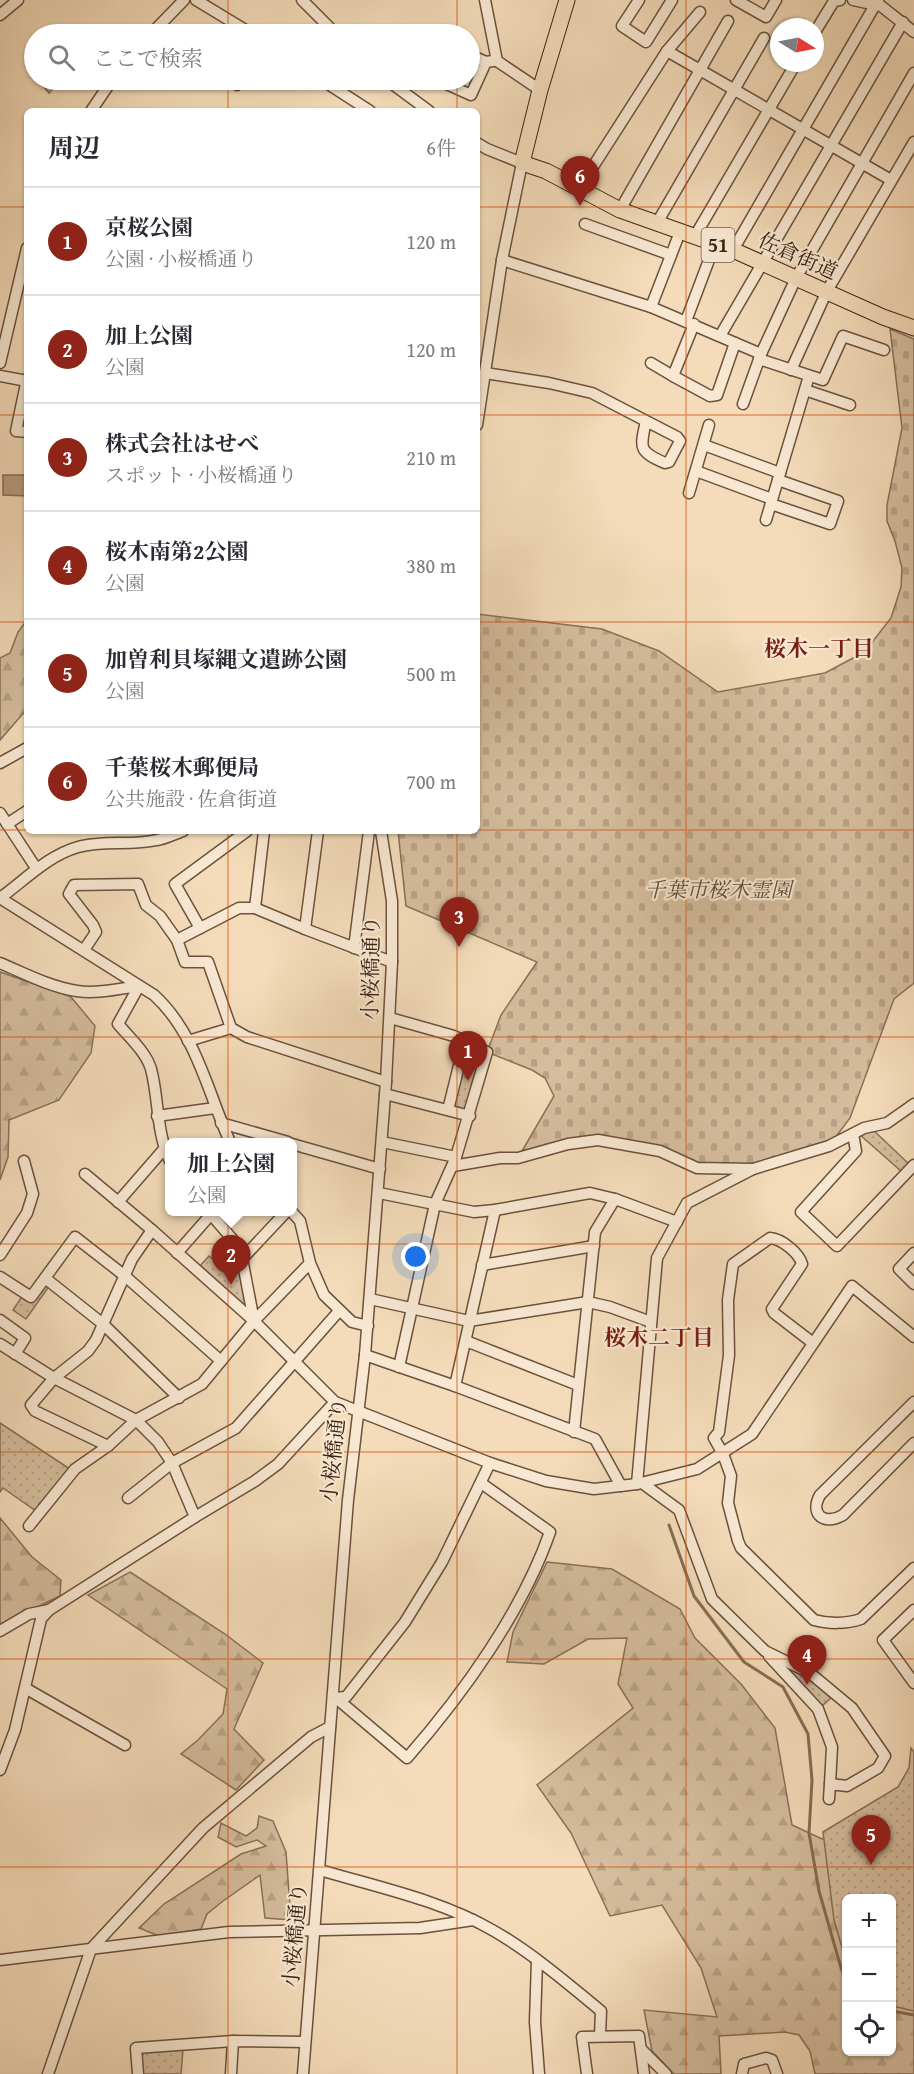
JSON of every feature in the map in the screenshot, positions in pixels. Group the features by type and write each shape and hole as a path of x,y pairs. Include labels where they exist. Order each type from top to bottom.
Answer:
{"highway":[{"path":"522,163 540,90 567,0"},
{"name":"佐倉街道","path":"522,163 546,171 578,190 620,210 733,250 883,317 914,328"}],"street":[{"path":"0,15 18,0"},
{"path":"161,24 184,0"},
{"path":"196,0 236,24"},
{"path":"302,0 326,24"},
{"path":"480,80 491,61 485,0"},
{"path":"639,0 622,26 646,42 672,0"},
{"path":"736,0 766,17 776,0"},
{"path":"824,18 834,1 840,0"},
{"path":"853,0 876,2 914,32"},
{"path":"733,250 876,2"},
{"path":"578,190 667,51 700,12"},
{"path":"620,210 728,21"},
{"path":"720,336 903,22"},
{"path":"657,223 765,38"},
{"path":"667,51 891,180"},
{"path":"480,58 491,61 540,90"},
{"path":"695,236 791,72"},
{"path":"743,404 760,356 796,278 914,73"},
{"path":"93,108 105,90"},
{"path":"337,90 365,108"},
{"path":"401,90 425,108"},
{"path":"460,90 471,95 474,90"},
{"path":"791,370 827,291 914,142"},
{"path":"480,145 522,163 502,260 480,406"},
{"path":"585,224 671,255"},
{"path":"651,307 680,232"},
{"path":"674,376 715,244"},
{"path":"502,260 651,307 690,322 791,370 823,380 843,336 884,350"},
{"path":"0,363 24,261"},
{"path":"651,363 714,397 717,395 735,343"},
{"path":"485,373 549,382 592,393 646,421"},
{"path":"0,376 24,380"},
{"path":"766,520 809,376"},
{"path":"805,390 850,405"},
{"path":"24,394 16,431 24,432"},
{"path":"689,493 709,425"},
{"path":"696,471 830,524 838,501 704,445"},
{"path":"0,763 24,750"},
{"path":"0,813 36,868"},
{"path":"7,824 24,813"},
{"path":"200,928 175,884 243,834"},
{"path":"255,908 264,834"},
{"path":"305,929 318,834"},
{"path":"354,948 376,834"},
{"name":"小桜橋通り","path":"303,2074 348,1500 368,1326 379,1193 390,1018 392,901 376,834"},
{"path":"154,836 99,843 56,856 36,868 0,898 163,1003 188,1041 200,1065 228,1138"},
{"path":"84,950 96,932 69,894 74,885 138,884 146,904 160,916 177,940 185,962 208,962 231,1028 247,1037 386,1082"},
{"path":"177,940 239,908 255,908 392,962"},
{"path":"0,963 52,984 77,991 138,986"},
{"path":"118,1202 164,1149 151,1067 118,1024 138,986"},
{"path":"390,1018 454,1036 487,1052 455,1162 435,1204 399,1367"},
{"path":"188,1041 231,1028"},
{"path":"448,1110 465,1041"},
{"path":"385,1094 470,1116"},
{"path":"640,1483 657,1258 687,1203 753,1168 829,1146 864,1128 887,1123 914,1104"},
{"path":"157,1116 215,1108"},
{"path":"221,1123 271,1138"},
{"path":"853,1134 856,1151 801,1212 837,1246 914,1165"},
{"path":"382,1142 455,1162 518,1158 568,1144 598,1140 660,1151 697,1168 753,1168"},
{"path":"297,1145 380,1169"},
{"path":"0,1255 27,1214 33,1194 24,1161"},
{"path":"85,1174 254,1321 335,1402 490,1463 546,1481 594,1489 621,1486 697,1469 723,1454 752,1434 852,1286 913,1335"},
{"path":"379,1193 474,1212 591,1193 615,1198 677,1222"},
{"path":"574,1432 595,1232 615,1198"},
{"path":"455,1386 495,1210"},
{"path":"177,1253 208,1216"},
{"path":"214,1216 240,1248 254,1321"},
{"path":"242,1259 282,1216"},
{"path":"296,1216 300,1221 310,1263 324,1295 352,1322 368,1326"},
{"path":"108,1446 35,1411 31,1405 54,1378 88,1351 96,1340 132,1258 152,1230"},
{"path":"0,1276 31,1297 75,1237 125,1276 221,1361"},
{"path":"813,1343 774,1313 772,1309 802,1264 800,1258 779,1240 770,1238 733,1264 728,1300 729,1355 719,1432 714,1438 731,1476 728,1503 741,1548 814,1620 854,1622 861,1619 914,1568"},
{"path":"482,1265 594,1245"},
{"path":"914,1253 899,1269 914,1284"},
{"path":"29,1526 75,1469 108,1446 136,1420 202,1384 254,1321 310,1263"},
{"path":"45,1278 103,1324 179,1398"},
{"path":"370,1299 470,1321 588,1302 610,1307 651,1322"},
{"path":"128,1498 172,1463 236,1428 339,1311"},
{"path":"0,1320 25,1338 15,1354"},
{"path":"466,1341 578,1384"},
{"path":"0,1344 54,1378 136,1420 158,1442 172,1463 195,1517"},
{"path":"365,1355 595,1439 621,1486"},
{"path":"0,1770 15,1730 41,1619 49,1610 255,1481 278,1464 335,1402"},
{"path":"914,1402 820,1495 816,1502 816,1509 820,1516 826,1520 834,1520 843,1515 914,1443"},
{"path":"334,1698 346,1697 405,1622 442,1562 490,1463"},
{"path":"334,1698 407,1758 448,1711 506,1623 540,1559 550,1532 481,1483"},
{"path":"640,1483 679,1510 712,1599 765,1651 818,1709 832,1747 829,1799"},
{"path":"0,1631 29,1614 49,1610"},
{"path":"914,1610 883,1640 914,1683"},
{"path":"765,1651 810,1673 852,1708 885,1756 878,1768 847,1786 830,1784"},
{"path":"25,1688 125,1745"},
{"path":"48,2074 91,1949 202,1828 311,1737 330,1727"},
{"path":"320,1870 424,1901 495,1931 537,1960 602,2011 600,2036"},
{"path":"0,1960 229,1932 420,1928 473,1920"},
{"path":"537,1960 535,2022 539,2074"},
{"path":"587,2074 582,2037 600,2036 639,2036 644,2074"},
{"path":"231,2074 233,2042"},
{"path":"138,2074 136,2048 233,2042 305,2042"},
{"path":"641,2049 666,2074"},
{"path":"742,2074 744,2064 766,2058 772,2060 777,2074"}],"green space":[{"name":"千葉市桜木霊園","path":"890,329 914,339 914,983 894,999 850,1118 829,1146 753,1169 697,1168 660,1151 598,1140 518,1158 554,1096 545,1078 532,1070 487,1052 501,1015 537,962 406,906 398,834 480,834 480,614 602,629 659,651 718,692 825,673 855,657 870,645 891,618 901,587 902,568 887,521 887,505 902,428"},
{"path":"24,624 24,712 0,740 0,658 10,653 18,632"},
{"path":"0,972 71,997 95,1026 91,1053 59,1100 9,1120 8,1157 0,1180"},
{"path":"470,1049 480,1053 482,1057 465,1110 454,1105 466,1052"},
{"path":"872,1129 909,1164 902,1172 859,1134"},
{"path":"235,1248 247,1303 242,1305 199,1267 209,1256 220,1265"},
{"path":"43,1283 50,1285 26,1319 13,1310 23,1295"},
{"path":"0,1423 70,1469 36,1511 3,1488 0,1492"},
{"path":"0,1518 32,1557 61,1580 60,1596 0,1628"},
{"path":"547,1562 612,1569 680,1609 695,1638 741,1684 775,1728 792,1825 822,1839 878,1799 914,1953 914,2074 815,2074 810,2051 799,2035 785,2032 719,2036 721,2074 674,2074 652,2051 644,2010 717,2017 701,1968 662,1905 610,1916 571,1833 537,1785 633,1708 618,1684 627,1638 588,1639 544,1664 507,1662 513,1632"},
{"path":"130,1572 225,1634 263,1663 234,1729 264,1760 236,1790 181,1754 223,1714 227,1689 88,1595"},
{"path":"788,1666 810,1678 831,1698 822,1706 785,1670"},
{"path":"911,1748 914,1752 914,2011 896,2007 896,1894 842,1894 842,1947 834,1920 823,1832 898,1787 909,1768"},
{"path":"259,1816 273,1821 286,1852 291,1920 265,1918 260,1875 207,1914 201,1929 159,1936 139,1928 164,1904 241,1854 266,1846 257,1840 236,1847 218,1837 221,1823 246,1836 257,1828"},
{"path":"183,2049 181,2074 141,2074 140,2058 145,2052"}],"shaded area":[{"path":"3,475 24,475 24,496 3,495"}],"waterway":[{"path":"669,1525 694,1596 744,1662 783,1687 808,1734 812,1780 809,1833 819,1891 842,1970"},
{"path":"896,2012 914,2015"}],"place":[{"name":"千葉桜木郵便局","path":"580,206"},
{"name":"株式会社はせべ","path":"459,947"},
{"name":"京桜公園","path":"468,1081"},
{"name":"加上公園","path":"231,1285"},
{"name":"桜木南第2公園","path":"807,1685"},
{"name":"加曽利貝塚縄文遺跡公園","path":"871,1865"}],"district":[{"name":"桜木一丁目","path":"819,648"},
{"name":"桜木二丁目","path":"659,1337"}]}
